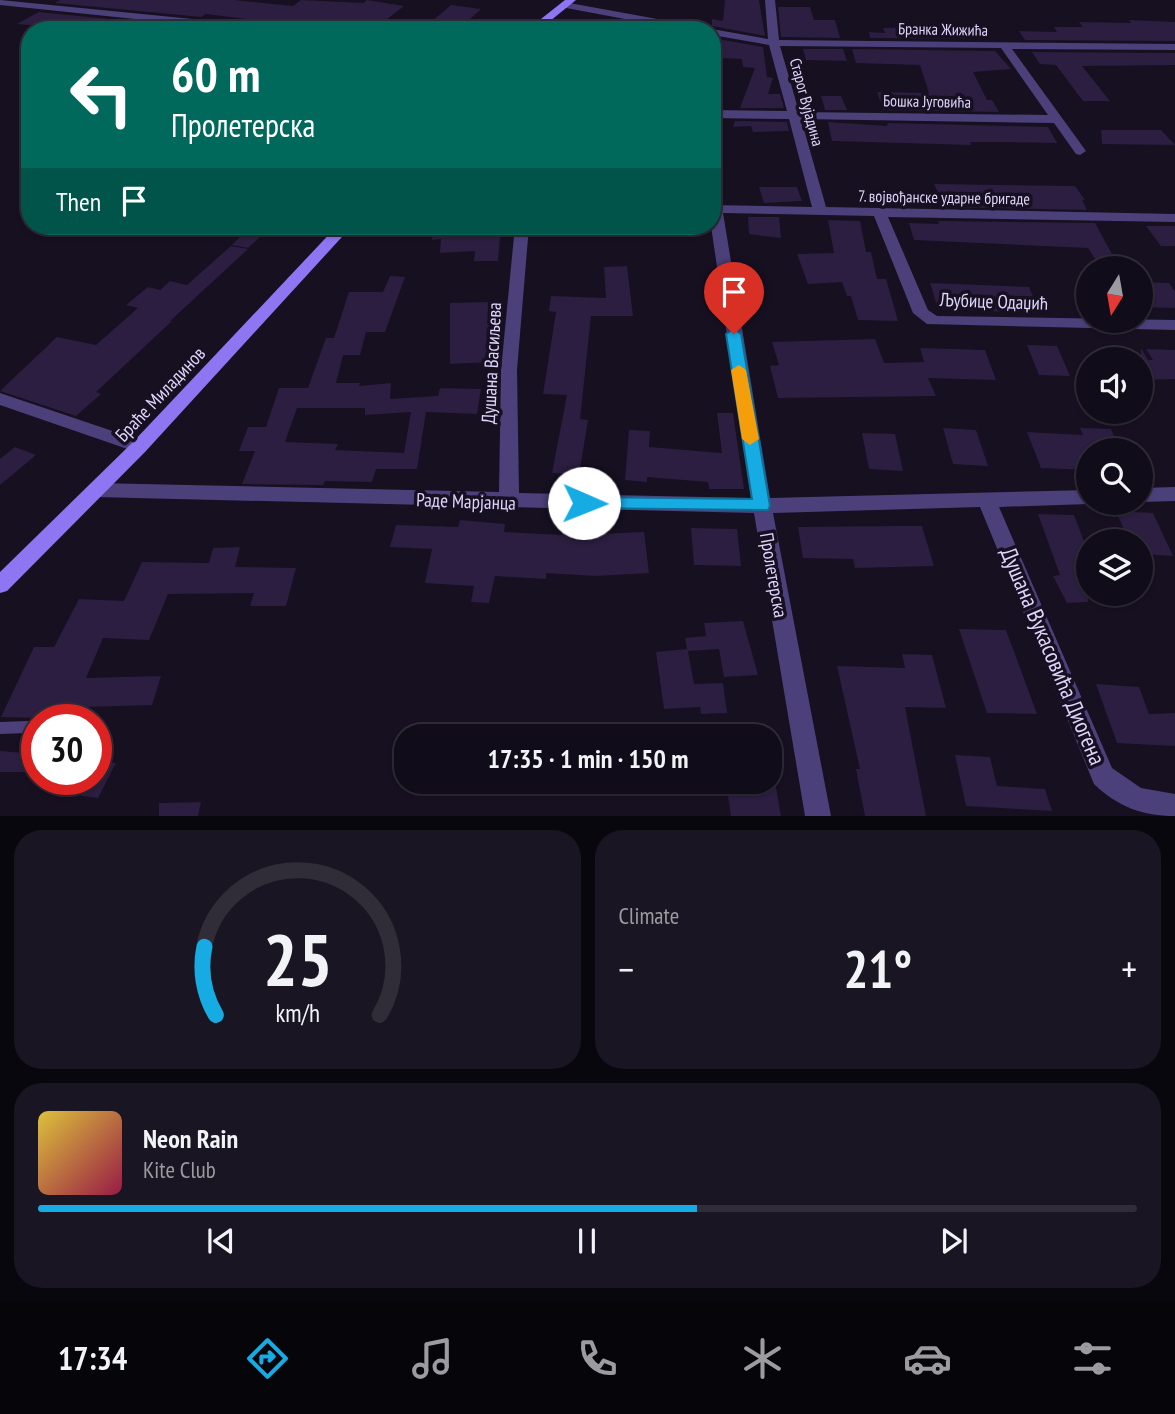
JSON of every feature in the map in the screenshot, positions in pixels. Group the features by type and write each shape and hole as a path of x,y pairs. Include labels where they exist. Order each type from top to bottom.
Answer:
{"main road":[{"path":"544,21 568,3"},
{"name":"Браће Миладинов","path":"0,585 139,447 337,235"}],"street":[{"name":"Старог Вујадина","path":"770,0 774,43 820,211"},
{"path":"0,2 173,21"},
{"path":"568,3 657,21"},
{"name":"Бранка Жижића","path":"721,34 774,43 1175,47"},
{"path":"1005,46 1080,151"},
{"name":"Бошка Југовића","path":"721,114 1059,119"},
{"name":"7. војвођанске ударне бригаде","path":"721,209 1175,218"},
{"name":"Љубице Одаџић","path":"880,214 921,313 933,321 1175,325"},
{"name":"Душана Васиљева","path":"509,502 509,370 522,235"},
{"name":"Пролетерска","path":"718,235 762,506 818,816"},
{"path":"0,399 139,447"},
{"name":"Раде Марјанца","path":"96,491 762,506 1076,497"},
{"path":"1153,495 1175,494"},
{"name":"Душана Вукасовића Диогена","path":"987,501 1103,776 1133,798 1175,806"}],"lane":[{"path":"0,727 21,727"}],"building":[{"path":"60,0 234,0 293,6 301,0 363,3 367,0 404,6 385,21 262,21 206,14 201,17 55,3"},
{"path":"725,0 759,0 765,36 721,28 721,21 712,19 723,21"},
{"path":"451,5 481,9 468,21 432,21"},
{"path":"778,7 810,7 814,20 835,20 840,38 781,37"},
{"path":"39,12 129,21 22,21"},
{"path":"1129,20 1175,22 1175,41 1025,40 1019,31 1057,32 1054,27 1083,27 1079,22 1131,23"},
{"path":"975,27 986,39 870,38 869,32 885,33 883,28"},
{"path":"721,40 763,47 767,77 773,78 768,94 780,94 784,108 740,108 755,68 743,67 742,59 721,58"},
{"path":"803,49 843,49 847,61 806,60"},
{"path":"852,49 995,51 1011,69 973,72 987,100 992,100 999,112 883,110 877,92 929,93 920,65 856,63"},
{"path":"1032,52 1175,53 1175,65 1082,66 1110,101 1083,101 1056,65 1040,64"},
{"path":"821,96 841,96 847,110 825,110"},
{"path":"735,121 787,122 789,131 753,132 751,126 733,127"},
{"path":"828,122 887,126 888,123 1048,127 1057,143 970,142 971,145 832,141"},
{"path":"1101,130 1161,130 1175,145 1102,144"},
{"path":"934,184 1075,186 1085,200 1082,200 1087,210 945,207"},
{"path":"759,187 797,187 802,201 764,203"},
{"path":"748,217 779,217 781,238 749,234"},
{"path":"828,220 860,221 866,252 871,252 877,279 886,279 898,321 858,320 851,296 847,296 842,282 808,284 797,254 834,253"},
{"path":"938,221 1095,223 1113,256 1093,256 1088,248 914,240 909,223 939,224"},
{"path":"1146,226 1175,226 1175,246 1161,246"},
{"path":"242,235 262,235 248,248 232,245"},
{"path":"432,235 500,235 498,261 474,261 475,251 440,253 441,239 432,240"},
{"path":"231,246 248,249 96,392 101,394 76,416 0,391 57,337 96,345 138,308 126,305 148,287 160,290 170,281 187,285"},
{"path":"627,266 633,316 591,316 580,419 588,420 579,475 552,473 567,395 543,394 556,312 549,311 551,296 606,298 604,267"},
{"path":"390,276 405,277 385,332 366,332 360,355 343,355 336,383 360,383 359,386 391,383 390,399 438,396 440,388 481,389 477,414 426,412 417,469 376,469 372,482 325,481 323,485 242,484 255,451 239,451 248,427 266,427 279,388 308,388 326,338 334,338 349,292 383,292","holes":["297,408 365,408 365,415 411,412 404,453 335,450 338,444 285,442"]},
{"path":"1153,282 1169,283 1175,292 1175,308 1153,307"},
{"path":"930,283 1029,287 1040,313 938,309"},
{"path":"488,302 490,362 450,364 450,303"},
{"path":"875,339 884,363 924,362 920,348 985,350 996,380 928,378 936,396 778,398 770,366 779,365 772,342"},
{"path":"1027,345 1057,346 1070,376 1039,375"},
{"path":"1153,349 1175,350 1175,379 1153,380"},
{"path":"717,413 733,413 744,489 709,489 708,482 647,477 647,482 625,480 629,430 650,431 649,447 722,453"},
{"path":"943,428 976,430 988,466 953,464"},
{"path":"1080,428 1111,429 1115,438 1076,438 1076,469 1041,468 1027,432 1083,435"},
{"path":"862,433 895,434 903,471 869,469"},
{"path":"15,447 36,455 0,485 0,459"},
{"path":"1153,513 1173,556 1153,555 1153,529 1124,529 1118,515"},
{"path":"1038,514 1074,515 1079,529 1076,529 1076,603 1067,603 1053,576 1060,575"},
{"path":"460,520 505,524 504,532 562,535 563,530 599,534 644,532 649,573 596,576 546,573 546,579 495,576 489,603 471,602 474,586 425,583 432,549 390,547 396,525 458,527"},
{"path":"922,526 934,566 855,568 853,559 803,558 798,527"},
{"path":"691,528 737,529 741,566 694,565"},
{"path":"240,547 235,567 296,568 286,606 250,606 254,593 168,594 149,640 103,638 86,678 161,676 152,705 21,704 21,718 1,717 34,647 54,647 79,599 124,601 142,562 209,563 213,548"},
{"path":"743,621 758,675 724,677 719,649 688,651 694,684 723,683 727,713 701,714 700,707 664,709 656,652 687,649 685,638 706,636 704,623"},
{"path":"959,629 1006,630 1037,714 987,713"},
{"path":"902,654 932,655 946,708 905,707 926,816 865,816 856,769 860,769 837,666 905,668"},
{"path":"1096,684 1139,687 1149,714 1175,713 1175,746 1117,743"},
{"path":"0,751 21,753 21,772 0,772"},
{"path":"955,755 990,757 997,786 1045,789 1052,811 966,806"},
{"path":"728,794 777,794 781,816 731,816"},
{"path":"75,795 100,795 98,798"},
{"path":"201,802 198,816 159,816 159,803"}],"slow traffic":[{"path":"739,370 750,439"}],"route":[{"path":"584,503 762,506 734,334"}]}
